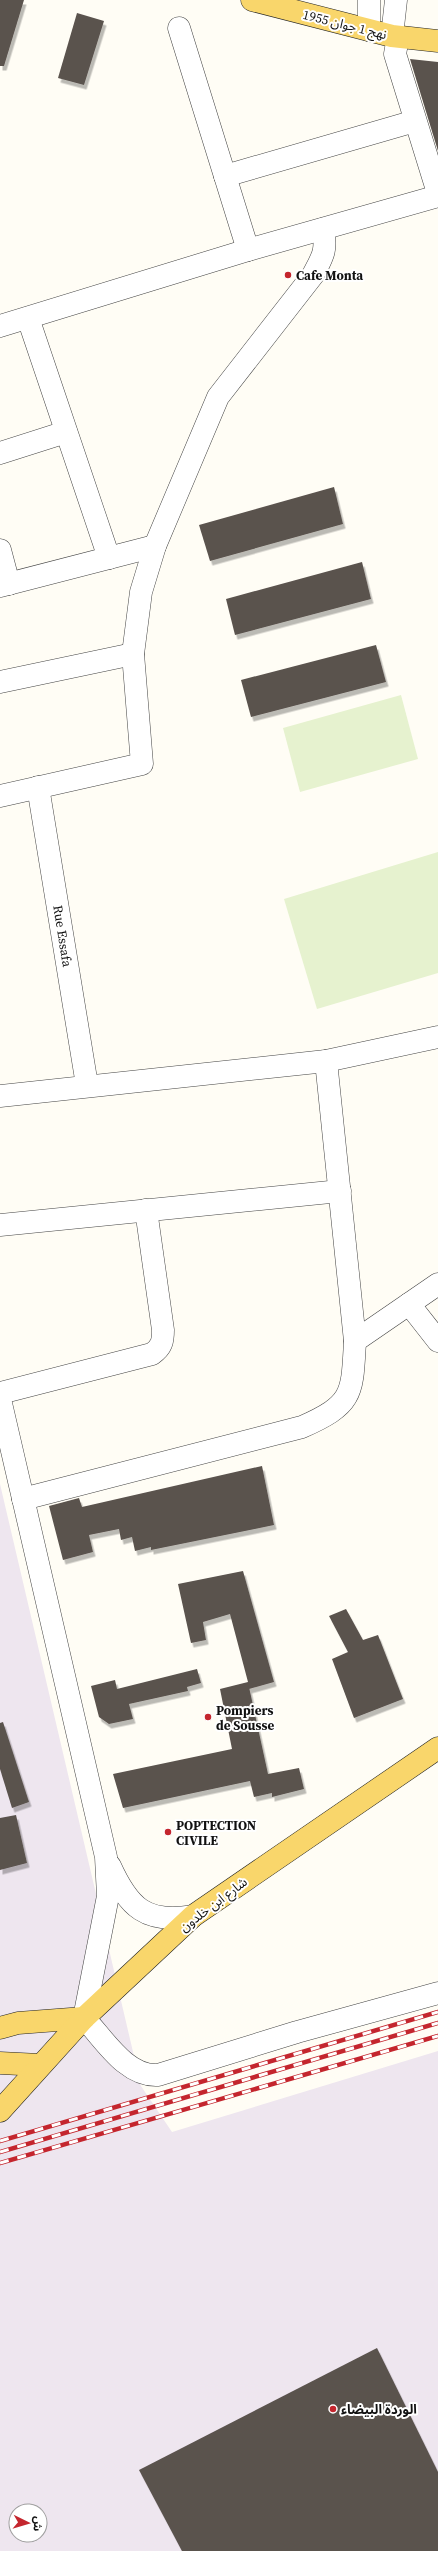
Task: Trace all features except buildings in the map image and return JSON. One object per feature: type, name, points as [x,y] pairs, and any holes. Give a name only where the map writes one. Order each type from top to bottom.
[{"type":"main road","name":"نهج 1 جوان 1955","points":[[252,0],[273,3],[395,36],[438,41]]},
{"type":"main road","name":"شارع ابن خلدون","points":[[0,2111],[84,2018],[193,1916],[438,1748]]},
{"type":"main road","points":[[0,2028],[18,2024],[84,2018]]},
{"type":"main road","points":[[0,2063],[40,2065]]},
{"type":"street","points":[[369,0],[369,30]]},
{"type":"street","points":[[0,326],[248,250],[438,195],[395,54],[396,0]]},
{"type":"street","points":[[179,28],[248,250]]},
{"type":"street","points":[[225,176],[415,121]]},
{"type":"street","points":[[0,796],[142,764],[133,654],[141,592],[155,546],[218,397],[313,275],[324,255],[326,246],[323,229]]},
{"type":"street","points":[[28,318],[109,558]]},
{"type":"street","points":[[0,453],[66,432]]},
{"type":"street","points":[[0,550],[5,585],[155,546]]},
{"type":"street","points":[[0,682],[133,654]]},
{"type":"street","name":"Rue Essafa","points":[[38,787],[87,1085]]},
{"type":"street","points":[[0,1096],[87,1085],[326,1061],[438,1037]]},
{"type":"street","points":[[23,1499],[302,1426],[330,1415],[338,1408],[350,1392],[353,1382],[355,1341],[326,1061]]},
{"type":"street","points":[[0,1225],[340,1191]]},
{"type":"street","points":[[0,1393],[152,1354],[162,1345],[163,1330],[146,1210]]},
{"type":"street","points":[[355,1341],[438,1284]]},
{"type":"street","points":[[409,1304],[438,1341]]},
{"type":"street","points":[[0,1399],[106,1857],[108,1896],[84,2018],[127,2065],[144,2074],[158,2075],[297,2032],[438,1993]]},
{"type":"street","points":[[106,1857],[120,1888],[144,1911],[161,1919],[193,1916]]},
{"type":"shaded area","points":[[0,1484],[141,2086],[172,2132],[438,2051],[438,2551],[0,2551]]},
{"type":"green space","points":[[401,695],[418,759],[300,792],[283,728]]},
{"type":"green space","points":[[438,852],[438,973],[317,1009],[284,899]]},
{"type":"railway","points":[[0,2141],[438,2012]]},
{"type":"railway","points":[[0,2152],[438,2023]]},
{"type":"railway","points":[[0,2163],[438,2036]]},
{"type":"place","name":"Cafe Monta","points":[[288,275]]},
{"type":"place","name":"Pompiers de Sousse","points":[[208,1717]]},
{"type":"place","name":"POPTECTION CIVILE","points":[[168,1832]]},
{"type":"place","name":"الوردة البيضاء","points":[[333,2409]]}]
